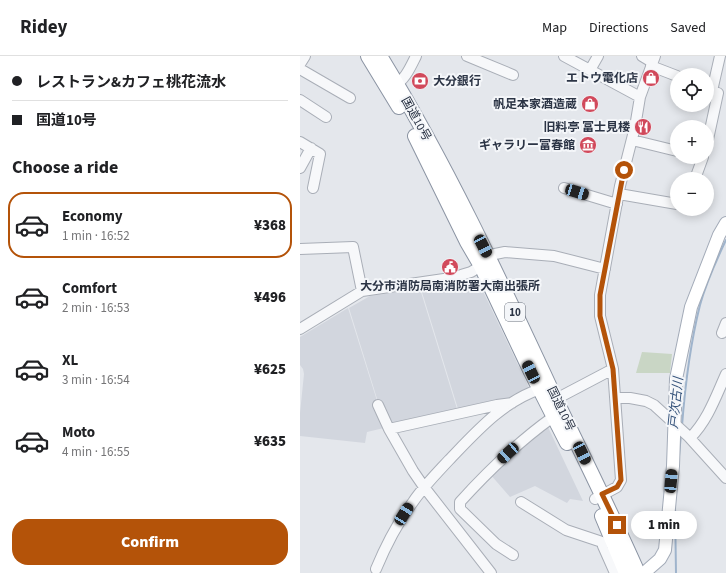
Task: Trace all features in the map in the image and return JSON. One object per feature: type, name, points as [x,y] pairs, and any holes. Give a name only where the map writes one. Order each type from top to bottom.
[{"type":"highway","name":"国道10号","points":[[368,56],[393,87]]},
{"type":"highway","name":"国道10号","points":[[380,56],[414,134],[467,242],[485,263],[556,399],[599,496],[638,573]]},
{"type":"highway","name":"国道10号","points":[[485,263],[553,417],[599,496],[609,542],[626,573]]},
{"type":"main road","points":[[644,573],[660,559],[665,550],[677,425],[676,379],[691,307],[719,235],[726,223]]},
{"type":"street","points":[[300,64],[305,56]]},
{"type":"street","points":[[393,87],[405,77],[416,56]]},
{"type":"street","points":[[467,56],[513,75]]},
{"type":"street","points":[[564,56],[640,97]]},
{"type":"street","points":[[590,70],[598,56]]},
{"type":"street","points":[[642,56],[670,72]]},
{"type":"street","points":[[711,120],[721,73],[720,56]]},
{"type":"street","points":[[599,496],[617,487],[621,480],[613,369],[600,316],[600,295],[618,199],[636,127],[640,97],[652,61]]},
{"type":"street","points":[[300,69],[350,98]]},
{"type":"street","points":[[300,100],[326,117]]},
{"type":"street","points":[[632,140],[670,149]]},
{"type":"street","points":[[300,142],[320,154],[313,188]]},
{"type":"street","points":[[300,168],[311,148]]},
{"type":"street","points":[[564,188],[618,199],[670,203]]},
{"type":"street","points":[[300,249],[353,247],[362,291]]},
{"type":"street","points":[[300,329],[362,291],[444,279],[471,272],[496,254],[505,252],[554,256],[605,269]]},
{"type":"street","points":[[556,399],[613,369]]},
{"type":"street","points":[[689,437],[703,423],[713,405],[726,374]]},
{"type":"street","points":[[376,569],[390,538],[424,487],[484,424],[512,403],[540,389]]},
{"type":"street","points":[[615,398],[630,398],[654,405],[689,437],[726,478]]},
{"type":"street","points":[[389,429],[497,404],[512,403]]},
{"type":"street","points":[[378,405],[389,429],[413,471],[491,573]]},
{"type":"street","points":[[513,555],[496,544],[460,509],[460,502],[493,466],[528,434],[553,417]]},
{"type":"street","points":[[521,502],[566,530],[609,542]]},
{"type":"street","points":[[609,542],[602,546],[615,573]]},
{"type":"street","points":[[606,573],[610,560]]},
{"type":"shaded area","points":[[475,281],[480,285],[530,390],[511,402],[459,412],[421,289]]},
{"type":"shaded area","points":[[420,289],[458,412],[389,427],[379,405],[349,308],[370,296]]},
{"type":"shaded area","points":[[348,308],[378,404],[388,427],[367,432],[365,443],[300,436],[300,413],[304,374],[300,365],[300,337]]},
{"type":"shaded area","points":[[547,425],[583,501],[570,499],[567,503],[535,486],[510,497],[490,474]]},
{"type":"green space","points":[[642,352],[672,354],[670,373],[636,373]]},
{"type":"waterway","name":"戸次古川","points":[[682,426],[688,366],[700,305],[708,280],[726,240]]},
{"type":"waterway","name":"戸次古川","points":[[679,456],[681,434]]},
{"type":"waterway","name":"戸次古川","points":[[675,506],[676,573]]},
{"type":"place","name":"エトウ電化店","points":[[651,78]]},
{"type":"place","name":"大分銀行","points":[[420,81]]},
{"type":"place","name":"帆足本家酒造蔵","points":[[590,104]]},
{"type":"place","name":"旧料亭 冨士見楼","points":[[643,127]]},
{"type":"place","name":"ギャラリー富春館","points":[[588,145]]},
{"type":"place","name":"大分市消防局南消防署大南出張所","points":[[450,267]]},
{"type":"route","points":[[617,525],[602,494],[617,487],[621,480],[613,369],[600,316],[600,295],[624,170]]}]
